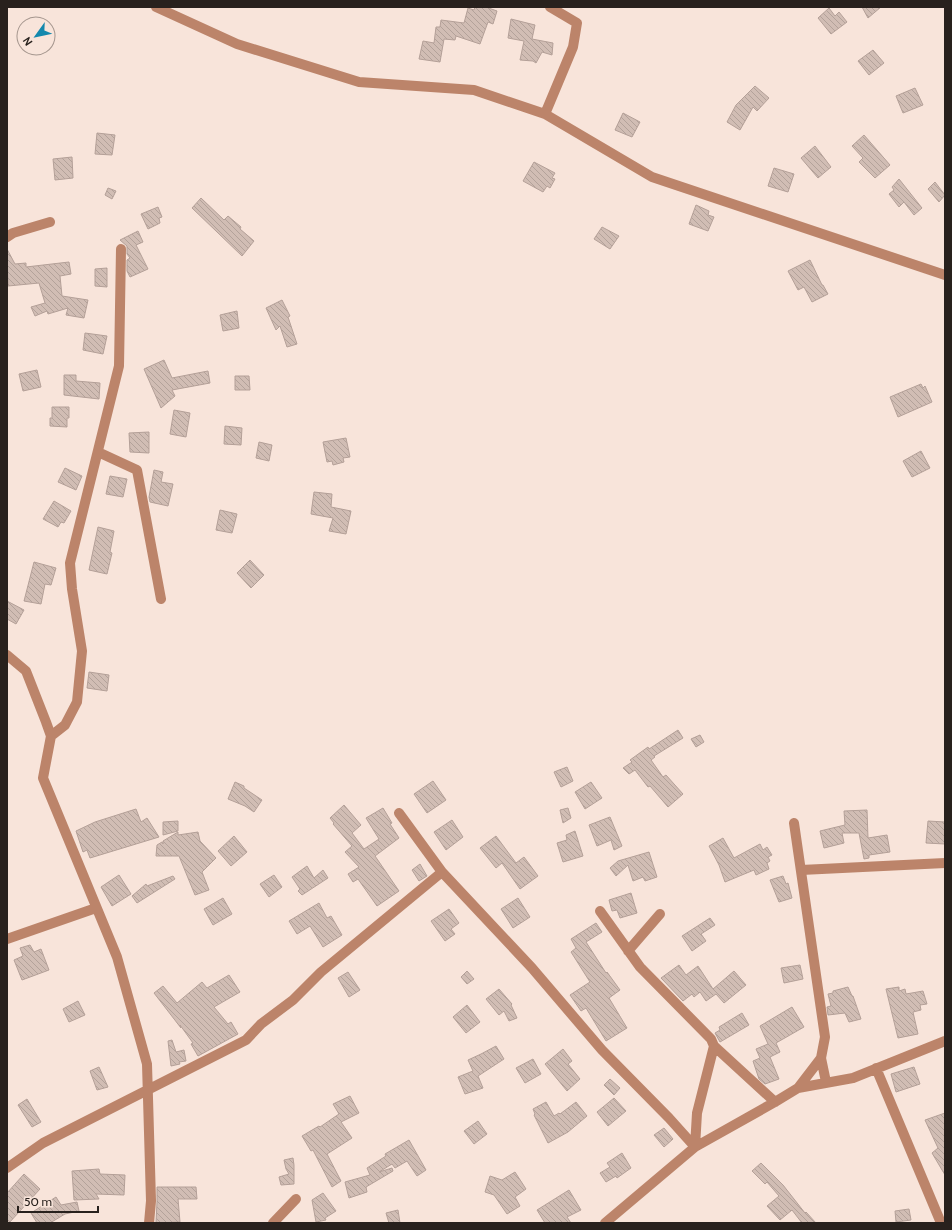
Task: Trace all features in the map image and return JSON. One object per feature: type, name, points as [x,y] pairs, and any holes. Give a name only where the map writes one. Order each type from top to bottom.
[{"type":"street","points":[[156,7],[237,44],[359,82],[474,90],[545,114],[652,177],[945,276]]},
{"type":"street","points":[[545,114],[573,47],[578,23],[550,7]]},
{"type":"street","points":[[7,237],[13,233],[50,222]]},
{"type":"street","points":[[50,736],[65,726],[77,702],[82,651],[72,589],[70,563],[119,366],[121,249]]},
{"type":"street","points":[[98,452],[137,470],[161,599]]},
{"type":"street","points":[[7,655],[26,671],[50,736],[43,778],[117,958],[147,1064],[151,1201],[149,1223]]},
{"type":"street","points":[[399,813],[442,872],[532,968],[602,1050],[669,1118],[694,1147]]},
{"type":"street","points":[[794,823],[825,1037],[821,1058],[826,1082]]},
{"type":"street","points":[[801,870],[945,863]]},
{"type":"street","points":[[7,1168],[43,1143],[246,1040],[261,1024],[293,1000],[321,972],[442,872]]},
{"type":"street","points":[[7,939],[96,908]]},
{"type":"street","points":[[600,911],[640,967],[711,1039],[714,1046],[776,1102]]},
{"type":"street","points":[[628,951],[660,914]]},
{"type":"street","points":[[798,1088],[853,1078],[945,1041]]},
{"type":"street","points":[[694,1147],[697,1113],[714,1046]]},
{"type":"street","points":[[606,1223],[694,1147],[776,1102],[798,1088],[821,1058]]},
{"type":"street","points":[[876,1068],[941,1223]]},
{"type":"street","points":[[273,1223],[296,1199]]},
{"type":"building","points":[[475,7],[486,7],[497,11],[493,24],[488,22],[480,44],[456,36],[455,40],[444,39],[440,62],[419,59],[423,41],[434,43],[436,27],[440,27],[441,20],[464,23],[468,8],[474,10]]},
{"type":"building","points":[[862,7],[881,7],[868,18]]},
{"type":"building","points":[[829,8],[835,16],[839,12],[847,22],[831,34],[818,18]]},
{"type":"building","points":[[511,19],[535,25],[532,39],[553,43],[552,55],[542,52],[536,63],[533,61],[520,60],[524,41],[508,38]]},
{"type":"building","points":[[873,50],[884,63],[869,75],[858,61]]},
{"type":"building","points":[[755,86],[769,98],[757,111],[753,107],[740,130],[727,122],[736,105]]},
{"type":"building","points":[[915,88],[923,105],[903,113],[896,96]]},
{"type":"building","points":[[623,113],[640,122],[632,137],[615,130]]},
{"type":"building","points":[[97,133],[115,135],[112,155],[95,154]]},
{"type":"building","points":[[864,135],[890,165],[875,178],[859,162],[863,158],[852,146]]},
{"type":"building","points":[[815,146],[831,167],[818,178],[801,158]]},
{"type":"building","points":[[72,157],[73,178],[55,180],[53,159]]},
{"type":"building","points":[[534,162],[555,173],[552,178],[555,179],[550,188],[547,186],[543,192],[523,181]]},
{"type":"building","points":[[774,168],[794,174],[788,192],[768,186]]},
{"type":"building","points":[[899,179],[922,208],[914,215],[904,202],[899,207],[889,194],[894,190],[892,187]]},
{"type":"building","points":[[935,182],[945,195],[939,202],[928,189]]},
{"type":"building","points":[[108,188],[116,191],[112,199],[105,195]]},
{"type":"building","points":[[201,198],[224,220],[228,216],[254,241],[242,256],[192,208]]},
{"type":"building","points":[[696,205],[709,211],[708,215],[714,217],[708,231],[689,224]]},
{"type":"building","points":[[158,207],[162,217],[159,218],[160,223],[148,229],[141,214]]},
{"type":"building","points":[[602,227],[619,236],[610,249],[594,239]]},
{"type":"building","points":[[138,231],[143,242],[136,245],[148,269],[130,277],[127,271],[127,260],[130,258],[127,254],[127,246],[120,240]]},
{"type":"building","points":[[7,249],[15,264],[26,263],[26,267],[69,262],[71,274],[60,276],[62,296],[88,300],[84,318],[66,315],[68,308],[48,314],[47,311],[35,316],[31,307],[45,303],[39,283],[8,286]]},
{"type":"building","points":[[810,260],[828,294],[812,302],[804,287],[798,290],[788,271]]},
{"type":"building","points":[[107,268],[107,287],[95,286],[95,269]]},
{"type":"building","points":[[282,300],[290,316],[288,317],[297,344],[287,347],[280,326],[276,330],[266,308]]},
{"type":"building","points":[[237,311],[239,328],[223,331],[220,315]]},
{"type":"building","points":[[85,333],[107,336],[103,354],[83,350]]},
{"type":"building","points":[[164,360],[172,378],[208,371],[210,383],[172,390],[175,396],[161,408],[144,369]]},
{"type":"building","points":[[37,370],[41,387],[23,391],[19,374]]},
{"type":"building","points":[[64,375],[76,375],[76,381],[100,383],[99,399],[64,395]]},
{"type":"building","points":[[235,376],[249,376],[250,390],[235,390]]},
{"type":"building","points":[[921,384],[923,388],[925,386],[932,402],[898,417],[890,397]]},
{"type":"building","points":[[52,407],[69,407],[67,427],[50,426]]},
{"type":"building","points":[[174,410],[190,413],[186,437],[170,434]]},
{"type":"building","points":[[225,426],[242,428],[241,445],[224,444]]},
{"type":"building","points":[[149,432],[149,453],[130,452],[129,433]]},
{"type":"building","points":[[346,438],[350,457],[343,458],[344,462],[333,465],[332,461],[327,462],[323,442]]},
{"type":"building","points":[[259,442],[272,445],[269,461],[256,458]]},
{"type":"building","points":[[921,451],[930,468],[912,477],[903,461]]},
{"type":"building","points":[[65,468],[82,476],[76,490],[58,482]]},
{"type":"building","points":[[154,470],[163,472],[161,482],[173,484],[168,506],[150,502],[149,497]]},
{"type":"building","points":[[110,476],[127,479],[123,497],[106,494]]},
{"type":"building","points":[[314,492],[332,494],[331,507],[351,511],[346,534],[329,531],[333,518],[311,514]]},
{"type":"building","points":[[54,501],[71,511],[64,523],[61,522],[58,527],[43,519]]},
{"type":"building","points":[[220,510],[237,514],[232,533],[216,530]]},
{"type":"building","points":[[98,527],[114,531],[110,552],[112,553],[107,574],[89,570]]},
{"type":"building","points":[[250,560],[264,575],[251,588],[237,573]]},
{"type":"building","points":[[34,562],[56,568],[51,585],[45,584],[41,604],[24,601]]},
{"type":"building","points":[[7,601],[24,610],[16,624],[7,619]]},
{"type":"building","points":[[89,672],[109,675],[107,691],[87,688]]},
{"type":"building","points":[[678,730],[683,738],[654,756],[655,757],[651,760],[663,777],[666,775],[683,794],[668,807],[650,786],[648,787],[635,770],[629,774],[623,768],[632,762],[630,760],[648,747],[649,749]]},
{"type":"building","points":[[700,735],[704,742],[696,747],[691,739]]},
{"type":"building","points":[[567,767],[573,781],[561,787],[554,772]]},
{"type":"building","points":[[433,781],[446,800],[427,813],[414,794]]},
{"type":"building","points":[[235,782],[244,786],[244,788],[262,800],[254,812],[245,806],[228,799]]},
{"type":"building","points":[[591,782],[602,798],[585,809],[575,792]]},
{"type":"building","points":[[344,805],[361,825],[352,833],[364,849],[379,839],[366,818],[383,808],[392,823],[390,824],[399,838],[375,856],[399,891],[377,906],[358,879],[353,882],[348,874],[359,867],[345,852],[352,846],[333,824],[334,823],[330,818]]},
{"type":"building","points":[[568,808],[571,818],[563,823],[560,810]]},
{"type":"building","points":[[136,809],[141,822],[147,818],[159,837],[90,858],[87,850],[83,852],[76,831],[95,822]]},
{"type":"building","points":[[867,810],[868,838],[887,835],[890,852],[869,855],[869,858],[864,859],[859,833],[842,833],[844,843],[824,848],[820,831],[845,825],[844,811]]},
{"type":"building","points":[[610,817],[622,846],[614,850],[611,840],[597,846],[589,825]]},
{"type":"building","points":[[452,820],[463,837],[446,850],[434,832]]},
{"type":"building","points":[[178,821],[178,831],[163,835],[163,822]]},
{"type":"building","points":[[928,821],[945,822],[945,844],[926,843]]},
{"type":"building","points":[[575,831],[583,856],[563,862],[557,843],[567,840],[566,835]]},
{"type":"building","points":[[178,832],[178,835],[198,832],[200,841],[216,858],[202,872],[209,890],[195,895],[179,856],[156,856],[157,845],[162,842],[163,844],[163,841]]},
{"type":"building","points":[[234,836],[247,852],[231,866],[218,851]]},
{"type":"building","points":[[496,836],[516,863],[524,857],[538,876],[520,889],[502,863],[496,868],[480,848]]},
{"type":"building","points":[[723,838],[734,858],[760,844],[763,850],[767,847],[772,855],[768,857],[770,861],[767,863],[769,869],[756,875],[754,870],[725,882],[719,865],[709,846]]},
{"type":"building","points":[[649,852],[657,877],[645,881],[643,877],[633,881],[628,865],[616,876],[610,868],[618,861]]},
{"type":"building","points":[[420,864],[427,876],[419,881],[412,870]]},
{"type":"building","points":[[307,866],[314,878],[323,870],[328,878],[302,895],[298,891],[300,889],[292,877]]},
{"type":"building","points":[[119,875],[131,894],[112,906],[101,887]]},
{"type":"building","points":[[274,875],[282,887],[269,897],[260,884]]},
{"type":"building","points":[[173,876],[175,879],[137,903],[132,896],[146,884],[147,886]]},
{"type":"building","points":[[783,876],[786,884],[788,883],[792,898],[779,902],[770,880]]},
{"type":"building","points":[[631,893],[637,913],[620,918],[617,910],[612,911],[609,900]]},
{"type":"building","points":[[223,898],[232,914],[213,925],[204,909]]},
{"type":"building","points":[[518,898],[530,917],[513,928],[501,909]]},
{"type":"building","points":[[319,903],[327,918],[331,916],[342,935],[323,947],[310,926],[297,934],[289,921]]},
{"type":"building","points":[[449,909],[459,923],[451,929],[455,934],[445,941],[431,921]]},
{"type":"building","points":[[710,918],[715,925],[701,934],[706,941],[692,951],[682,936]]},
{"type":"building","points":[[596,923],[602,932],[586,942],[606,973],[607,972],[620,990],[609,998],[627,1028],[606,1041],[586,1008],[581,1011],[570,995],[590,982],[571,952],[576,948],[571,939]]},
{"type":"building","points":[[30,945],[34,952],[41,949],[49,970],[22,980],[14,960],[23,956],[20,948]]},
{"type":"building","points":[[679,965],[686,975],[698,966],[713,989],[734,971],[746,985],[724,1003],[716,994],[706,1001],[700,992],[694,997],[692,994],[683,1001],[661,978]]},
{"type":"building","points":[[800,965],[803,979],[784,983],[781,968]]},
{"type":"building","points":[[467,971],[474,979],[467,984],[461,977]]},
{"type":"building","points":[[348,972],[360,990],[349,997],[338,978]]},
{"type":"building","points":[[229,975],[240,992],[214,1007],[228,1024],[231,1022],[238,1034],[198,1056],[191,1044],[193,1043],[154,993],[163,986],[177,1003],[202,982],[207,988]]},
{"type":"building","points":[[848,987],[853,996],[861,1019],[849,1022],[845,1013],[828,1015],[827,1007],[831,1006],[828,994]]},
{"type":"building","points":[[899,987],[899,991],[905,989],[906,994],[923,991],[927,1004],[920,1005],[921,1010],[913,1012],[918,1034],[898,1038],[886,989]]},
{"type":"building","points":[[499,989],[512,1004],[511,1005],[517,1018],[509,1021],[504,1011],[499,1015],[486,999]]},
{"type":"building","points":[[78,1001],[85,1015],[69,1022],[63,1009]]},
{"type":"building","points":[[467,1005],[480,1022],[466,1033],[453,1017]]},
{"type":"building","points":[[792,1007],[804,1027],[776,1043],[780,1052],[770,1057],[779,1079],[765,1084],[759,1079],[753,1061],[760,1058],[756,1049],[768,1044],[760,1026]]},
{"type":"building","points":[[742,1013],[749,1025],[720,1042],[715,1033],[720,1030],[719,1027]]},
{"type":"building","points":[[172,1040],[176,1052],[184,1050],[186,1061],[179,1062],[180,1064],[171,1066],[168,1041]]},
{"type":"building","points":[[496,1046],[504,1059],[478,1076],[483,1088],[465,1094],[458,1077],[473,1071],[468,1060]]},
{"type":"building","points":[[563,1049],[572,1061],[568,1064],[580,1079],[567,1091],[545,1064]]},
{"type":"building","points":[[533,1059],[541,1074],[525,1083],[516,1068]]},
{"type":"building","points":[[99,1067],[108,1087],[97,1090],[90,1071]]},
{"type":"building","points":[[914,1067],[920,1084],[896,1092],[891,1074]]},
{"type":"building","points":[[610,1079],[620,1088],[614,1095],[604,1085]]},
{"type":"building","points":[[350,1096],[359,1113],[341,1122],[352,1138],[327,1154],[341,1181],[332,1187],[313,1150],[311,1151],[302,1136],[319,1126],[320,1127],[339,1114],[333,1104]]},
{"type":"building","points":[[614,1098],[626,1111],[608,1126],[597,1112]]},
{"type":"building","points":[[27,1099],[41,1122],[32,1127],[18,1105]]},
{"type":"building","points":[[546,1102],[554,1116],[559,1113],[560,1114],[576,1102],[587,1116],[568,1132],[548,1143],[534,1115],[533,1109]]},
{"type":"building","points":[[945,1113],[945,1175],[932,1153],[938,1148],[925,1120]]},
{"type":"building","points":[[478,1121],[487,1134],[474,1144],[464,1131]]},
{"type":"building","points":[[664,1128],[673,1139],[664,1147],[654,1135]]},
{"type":"building","points":[[409,1140],[426,1170],[417,1176],[407,1161],[395,1168],[392,1164],[379,1172],[392,1168],[393,1171],[366,1187],[367,1192],[349,1198],[345,1182],[370,1175],[367,1168],[386,1156],[385,1154]]},
{"type":"building","points":[[622,1153],[631,1168],[617,1178],[616,1176],[606,1182],[600,1173],[610,1167],[607,1163]]},
{"type":"building","points":[[293,1158],[294,1184],[281,1185],[279,1177],[289,1174],[284,1160]]},
{"type":"building","points":[[761,1163],[783,1185],[805,1213],[806,1212],[816,1223],[802,1223],[792,1210],[780,1220],[767,1206],[779,1196],[767,1182],[765,1184],[752,1171]]},
{"type":"building","points":[[99,1169],[100,1174],[125,1175],[124,1195],[96,1194],[99,1199],[74,1200],[72,1171]]},
{"type":"building","points":[[515,1172],[526,1189],[515,1197],[520,1206],[507,1214],[494,1195],[485,1192],[490,1176],[502,1180]]},
{"type":"building","points":[[24,1174],[40,1189],[9,1223],[7,1223],[7,1193]]},
{"type":"building","points":[[157,1187],[196,1187],[197,1199],[178,1199],[180,1222],[156,1223]]},
{"type":"building","points":[[569,1190],[581,1210],[567,1217],[571,1223],[545,1223],[537,1210]]},
{"type":"building","points":[[323,1193],[336,1211],[325,1218],[326,1220],[316,1222],[312,1200]]},
{"type":"building","points":[[56,1197],[61,1205],[77,1202],[79,1211],[65,1214],[50,1223],[37,1223],[31,1213]]},
{"type":"building","points":[[909,1209],[911,1220],[896,1222],[895,1211]]},
{"type":"building","points":[[398,1210],[400,1223],[389,1223],[386,1213]]}]
